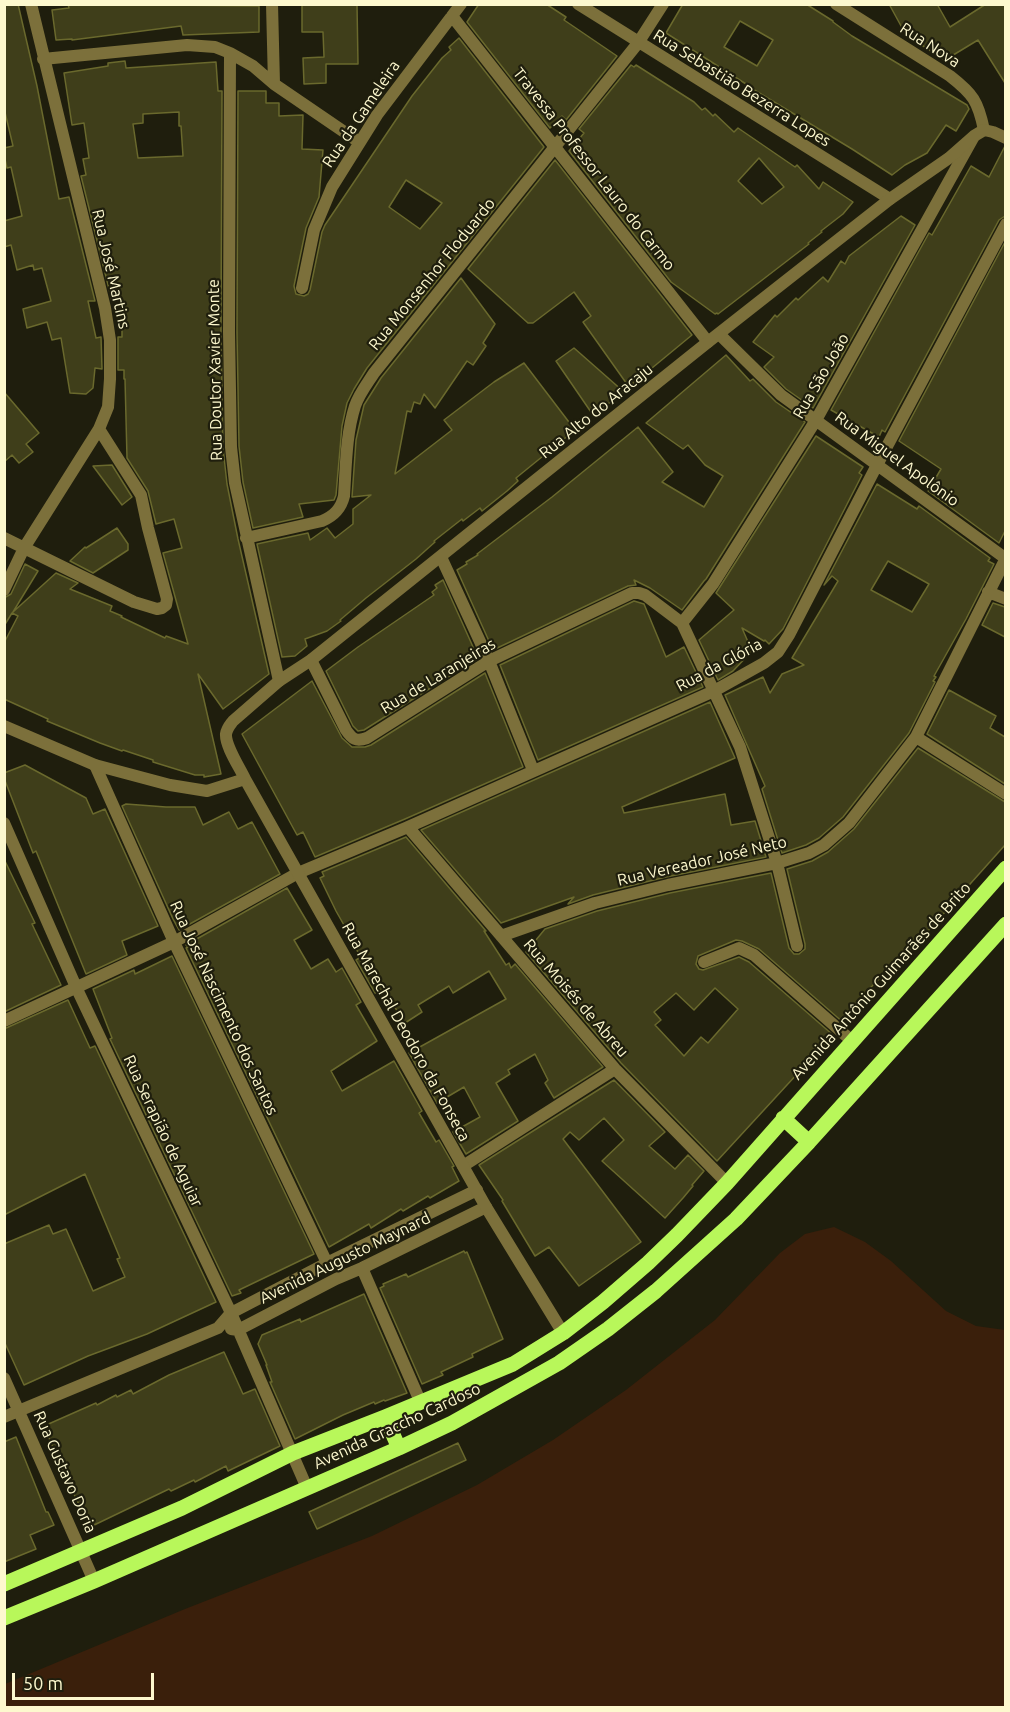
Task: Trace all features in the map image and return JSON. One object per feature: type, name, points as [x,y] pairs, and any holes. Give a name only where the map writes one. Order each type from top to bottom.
[{"type":"main road","name":"Avenida Antônio Guimarães de Brito","points":[[783,1118],[1005,868]]},
{"type":"main road","points":[[783,1118],[809,1142],[1005,924]]},
{"type":"main road","name":"Avenida Graccho Cardoso","points":[[4,1584],[182,1508],[293,1454],[513,1364],[563,1334],[648,1263],[727,1183],[783,1118]]},
{"type":"main road","name":"Avenida Graccho Cardoso","points":[[4,1618],[94,1581],[452,1424],[559,1363],[657,1291],[736,1219],[809,1142]]},
{"type":"main road","points":[[385,1417],[399,1448]]},
{"type":"street","name":"Rua José Martins","points":[[4,590],[24,548],[99,429],[108,408],[110,340],[105,308],[31,4]]},
{"type":"street","points":[[272,4],[274,84]]},
{"type":"street","name":"Rua da Gameleira","points":[[302,288],[314,230],[332,187],[377,115],[461,4]]},
{"type":"street","name":"Rua Sebastião Bezerra Lopes","points":[[578,4],[890,199]]},
{"type":"street","name":"Rua Monsenhor Floduardo","points":[[246,538],[322,521],[336,513],[342,505],[344,496],[349,431],[360,394],[381,364],[638,43],[663,4]]},
{"type":"street","name":"Rua Nova","points":[[836,4],[950,76],[965,88],[980,108],[979,133]]},
{"type":"street","name":"Travessa Professor Lauro do Carmo","points":[[452,16],[713,338]]},
{"type":"street","points":[[43,59],[187,45],[215,47],[253,66],[274,84],[359,142]]},
{"type":"street","name":"Rua Doutor Xavier Monte","points":[[230,53],[231,447],[234,483],[279,681]]},
{"type":"street","points":[[979,133],[993,132],[1005,138]]},
{"type":"street","name":"Rua Alto do Aracaju","points":[[228,744],[227,728],[279,681],[311,660],[713,338],[890,199],[949,158],[979,133]]},
{"type":"street","name":"Rua São João","points":[[682,623],[713,584],[816,420],[979,133]]},
{"type":"street","name":"Rua da Glória","points":[[4,1021],[174,942],[298,873],[408,827],[714,691],[764,663],[778,652],[1005,224]]},
{"type":"street","name":"Rua Miguel Apolônio","points":[[713,338],[781,395],[1005,558]]},
{"type":"street","points":[[4,538],[134,602],[157,609],[165,605],[167,599],[141,495],[99,429]]},
{"type":"street","points":[[441,557],[489,662],[533,770]]},
{"type":"street","name":"Rua Vereador José Neto","points":[[501,936],[595,903],[668,885],[777,863],[809,854],[824,845],[849,823],[916,737],[1005,558]]},
{"type":"street","points":[[988,592],[1005,599]]},
{"type":"street","name":"Rua de Laranjeiras","points":[[311,660],[346,730],[352,739],[360,741],[489,662],[632,593],[645,595],[682,623]]},
{"type":"street","points":[[682,623],[740,747],[777,863],[797,946]]},
{"type":"street","points":[[4,726],[95,765],[170,785],[207,790],[245,779]]},
{"type":"street","points":[[916,737],[1005,794]]},
{"type":"street","name":"Rua Marechal Deodoro da Fonseca","points":[[228,744],[245,779],[486,1207],[563,1334]]},
{"type":"street","name":"Rua José Nascimento dos Santos","points":[[95,765],[174,942],[327,1263]]},
{"type":"street","name":"Rua Serapião de Aguiar","points":[[4,823],[76,987],[231,1313],[307,1488]]},
{"type":"street","name":"Rua Moisés de Abreu","points":[[408,827],[615,1069],[727,1183]]},
{"type":"street","points":[[704,962],[739,948],[754,955],[852,1041]]},
{"type":"street","points":[[463,1166],[615,1069]]},
{"type":"street","name":"Avenida Augusto Maynard","points":[[4,1417],[218,1328],[231,1313],[477,1190]]},
{"type":"street","name":"Avenida Augusto Maynard","points":[[218,1328],[238,1330],[336,1279],[486,1207]]},
{"type":"street","points":[[362,1268],[420,1401]]},
{"type":"street","name":"Rua Gustavo Doria","points":[[4,1378],[94,1581]]},
{"type":"shaded area","points":[[834,1227],[865,1242],[891,1261],[946,1311],[976,1326],[1005,1330],[1005,1707],[5,1707],[5,1684],[185,1609],[372,1536],[477,1485],[553,1440],[626,1390],[715,1320],[780,1253],[805,1234]]},
{"type":"building","points":[[4,4],[18,4],[59,199],[69,197],[95,301],[88,301],[96,338],[101,337],[102,369],[95,368],[93,388],[86,394],[70,393],[61,338],[52,340],[47,322],[27,328],[23,309],[51,301],[42,268],[34,270],[33,265],[17,270],[11,245],[4,247],[4,221],[22,216],[11,167],[7,168],[4,155],[4,148],[13,146],[4,108]]},
{"type":"building","points":[[68,4],[259,6],[259,32],[183,35],[181,26],[56,40],[52,10],[69,8]]},
{"type":"building","points":[[302,4],[357,4],[358,64],[326,64],[326,83],[304,84],[303,58],[324,57],[323,32],[302,32]]},
{"type":"building","points":[[479,4],[546,4],[566,17],[564,20],[617,56],[566,120],[562,116],[550,128],[467,22]]},
{"type":"building","points":[[683,4],[806,4],[852,36],[967,105],[969,109],[956,131],[946,125],[927,153],[892,175],[666,33]],"holes":[[[740,21],[773,40],[757,66],[724,47]]]},
{"type":"building","points":[[889,4],[937,4],[950,27],[986,4],[1005,4],[1005,83],[978,40],[945,60],[906,35]]},
{"type":"building","points":[[459,38],[544,147],[367,368],[354,389],[347,403],[342,426],[334,500],[299,504],[303,517],[253,528],[243,482],[239,446],[238,91],[266,91],[266,103],[279,103],[279,116],[303,115],[302,149],[323,150],[319,197],[306,228],[294,286],[296,294],[304,296],[310,290],[325,225],[412,96],[451,50],[449,47]],"holes":[[[406,180],[442,203],[420,229],[389,207]]]},
{"type":"building","points":[[125,61],[126,68],[216,62],[218,91],[222,91],[223,448],[227,484],[238,539],[269,674],[223,709],[198,674],[221,774],[204,777],[204,775],[195,775],[100,743],[47,721],[48,719],[4,699],[4,643],[18,616],[12,613],[4,626],[4,598],[11,594],[25,564],[38,571],[13,612],[56,573],[78,583],[70,589],[112,606],[110,611],[121,617],[165,638],[166,636],[188,644],[163,553],[182,548],[174,519],[156,524],[148,491],[127,458],[125,379],[124,370],[118,370],[118,337],[122,337],[122,301],[112,301],[81,176],[86,175],[83,159],[89,158],[84,123],[72,125],[64,73],[108,66],[108,63]],"holes":[[[179,112],[179,126],[181,126],[183,156],[138,158],[133,124],[143,123],[143,114]]]},
{"type":"building","points":[[631,65],[634,67],[636,65],[694,102],[702,110],[705,108],[713,116],[715,114],[734,132],[738,128],[795,167],[797,165],[819,189],[823,182],[853,202],[809,244],[715,314],[671,282],[569,151],[584,133],[579,129]],"holes":[[[759,158],[784,187],[762,204],[738,181]]]},
{"type":"building","points":[[1005,146],[1005,216],[999,220],[885,432],[882,430],[879,437],[831,410],[929,233],[932,235],[971,166],[989,177]]},
{"type":"building","points":[[555,160],[692,335],[629,387],[583,322],[591,316],[574,292],[533,323],[528,323],[468,269]]},
{"type":"building","points":[[901,216],[915,225],[813,408],[786,389],[764,367],[774,357],[753,342],[775,315],[777,317],[796,298],[798,300],[823,277],[828,282],[841,261],[845,264],[849,256]]},
{"type":"building","points":[[1005,242],[1005,531],[999,543],[928,491],[941,469],[899,441]]},
{"type":"building","points":[[461,278],[495,324],[483,343],[486,346],[473,365],[467,361],[435,408],[424,394],[420,404],[414,402],[411,412],[407,411],[395,474],[452,430],[444,420],[494,382],[524,363],[575,430],[516,478],[518,481],[507,491],[482,511],[480,508],[463,521],[462,519],[341,621],[327,631],[305,639],[307,646],[295,656],[282,657],[257,544],[308,533],[310,540],[327,528],[335,538],[353,524],[353,509],[371,495],[352,497],[356,440],[364,405],[381,378]]},
{"type":"building","points":[[574,348],[624,392],[593,415],[556,361]]},
{"type":"building","points":[[726,355],[750,381],[753,379],[776,402],[805,422],[706,579],[682,610],[634,580],[636,585],[628,586],[493,650],[457,570],[638,427],[673,472],[662,482],[704,507],[723,476],[705,465],[688,445],[683,449],[646,423]]},
{"type":"building","points":[[4,392],[39,433],[26,444],[33,452],[19,463],[12,455],[4,462]]},
{"type":"building","points":[[816,436],[863,467],[859,473],[862,475],[783,629],[769,644],[742,628],[752,651],[733,671],[718,680],[699,640],[734,610],[716,593]]},
{"type":"building","points":[[112,465],[132,497],[122,505],[93,466]]},
{"type":"building","points":[[877,484],[917,509],[919,506],[990,558],[988,561],[994,564],[934,676],[936,677],[933,681],[935,682],[909,733],[843,817],[819,838],[782,853],[762,789],[765,786],[725,695],[763,677],[770,693],[782,674],[804,665],[792,658],[838,581],[832,576],[824,585]],"holes":[[[888,561],[929,584],[912,612],[871,590]]]},
{"type":"building","points":[[117,528],[128,544],[128,550],[93,573],[70,561],[85,547]]},
{"type":"building","points":[[443,580],[478,658],[364,730],[358,731],[353,726],[326,671],[434,595],[432,592],[437,588],[435,585]]},
{"type":"building","points":[[634,601],[644,604],[666,657],[684,647],[703,687],[538,760],[500,665]]},
{"type":"building","points":[[993,603],[1005,607],[1005,637],[982,625]]},
{"type":"building","points":[[485,673],[523,767],[315,857],[303,832],[297,835],[242,734],[312,681],[342,738],[352,747],[365,747]]},
{"type":"building","points":[[949,690],[996,716],[990,728],[1005,737],[1005,784],[927,734]]},
{"type":"building","points":[[710,702],[735,758],[622,807],[624,813],[725,794],[731,825],[755,821],[766,857],[666,877],[593,895],[568,904],[574,897],[501,923],[421,830]]},
{"type":"building","points":[[918,748],[1005,802],[1005,845],[911,950],[909,948],[846,1013],[851,1017],[845,1024],[759,949],[742,941],[736,940],[698,956],[696,964],[699,969],[703,970],[739,957],[749,962],[833,1035],[717,1161],[621,1063],[526,952],[545,929],[597,911],[670,893],[771,873],[789,948],[794,954],[799,954],[805,949],[805,944],[787,869],[812,861],[828,852],[854,829]],"holes":[[[715,988],[738,1009],[708,1043],[701,1037],[684,1056],[655,1025],[661,1020],[654,1012],[676,993],[694,1010]]]},
{"type":"building","points":[[25,765],[86,798],[93,814],[105,809],[158,926],[122,941],[127,955],[86,974],[36,851],[33,853],[4,778],[4,773]]},
{"type":"building","points":[[126,804],[195,807],[203,825],[229,812],[238,829],[252,822],[280,874],[179,930],[122,806]]},
{"type":"building","points":[[406,837],[486,931],[484,931],[506,965],[509,963],[511,968],[515,964],[603,1067],[554,1098],[545,1083],[548,1080],[535,1054],[508,1070],[510,1074],[496,1083],[518,1121],[466,1154],[453,1132],[480,1117],[464,1087],[437,1103],[409,1053],[506,999],[489,971],[453,993],[449,986],[418,1005],[422,1012],[405,1023],[383,989],[375,993],[356,960],[361,957],[320,878],[324,876],[322,872]]},
{"type":"building","points":[[4,859],[35,923],[32,924],[61,985],[4,1012]]},
{"type":"building","points":[[287,888],[312,930],[294,940],[311,969],[328,959],[336,972],[342,968],[361,1002],[356,1005],[377,1041],[331,1071],[342,1091],[394,1061],[422,1111],[419,1113],[436,1142],[439,1140],[454,1166],[452,1167],[459,1181],[430,1198],[428,1196],[403,1211],[401,1209],[371,1228],[369,1224],[329,1247],[186,948],[188,947],[186,945]]},
{"type":"building","points":[[172,956],[314,1254],[239,1290],[241,1293],[232,1296],[110,1039],[112,1038],[93,989],[134,970],[135,974]]},
{"type":"building","points":[[68,1000],[90,1048],[95,1046],[216,1302],[147,1334],[88,1356],[24,1385],[4,1341],[4,1244],[49,1225],[53,1234],[66,1229],[93,1291],[125,1277],[117,1259],[120,1258],[85,1174],[4,1215],[4,1029]]},
{"type":"building","points":[[614,1080],[665,1132],[649,1146],[675,1169],[688,1155],[704,1171],[665,1218],[602,1161],[624,1140],[604,1118],[579,1140],[570,1132],[563,1139],[641,1242],[579,1286],[549,1247],[535,1256],[503,1200],[479,1165]]},
{"type":"building","points":[[464,1251],[467,1252],[503,1339],[441,1372],[443,1375],[422,1384],[380,1288],[384,1286],[383,1284],[406,1274],[408,1277]]},
{"type":"building","points":[[364,1294],[407,1393],[375,1404],[374,1402],[295,1439],[270,1382],[272,1382],[267,1365],[258,1344],[262,1335],[300,1319],[301,1322]]},
{"type":"building","points":[[224,1352],[243,1394],[255,1389],[280,1446],[228,1471],[226,1466],[195,1482],[194,1480],[171,1491],[169,1489],[90,1527],[44,1426],[116,1395],[117,1397],[131,1390],[133,1394],[169,1375]]},
{"type":"building","points":[[16,1437],[46,1512],[54,1525],[30,1535],[36,1549],[4,1562],[4,1442]]},
{"type":"building","points":[[458,1443],[466,1460],[317,1529],[309,1512]]}]
